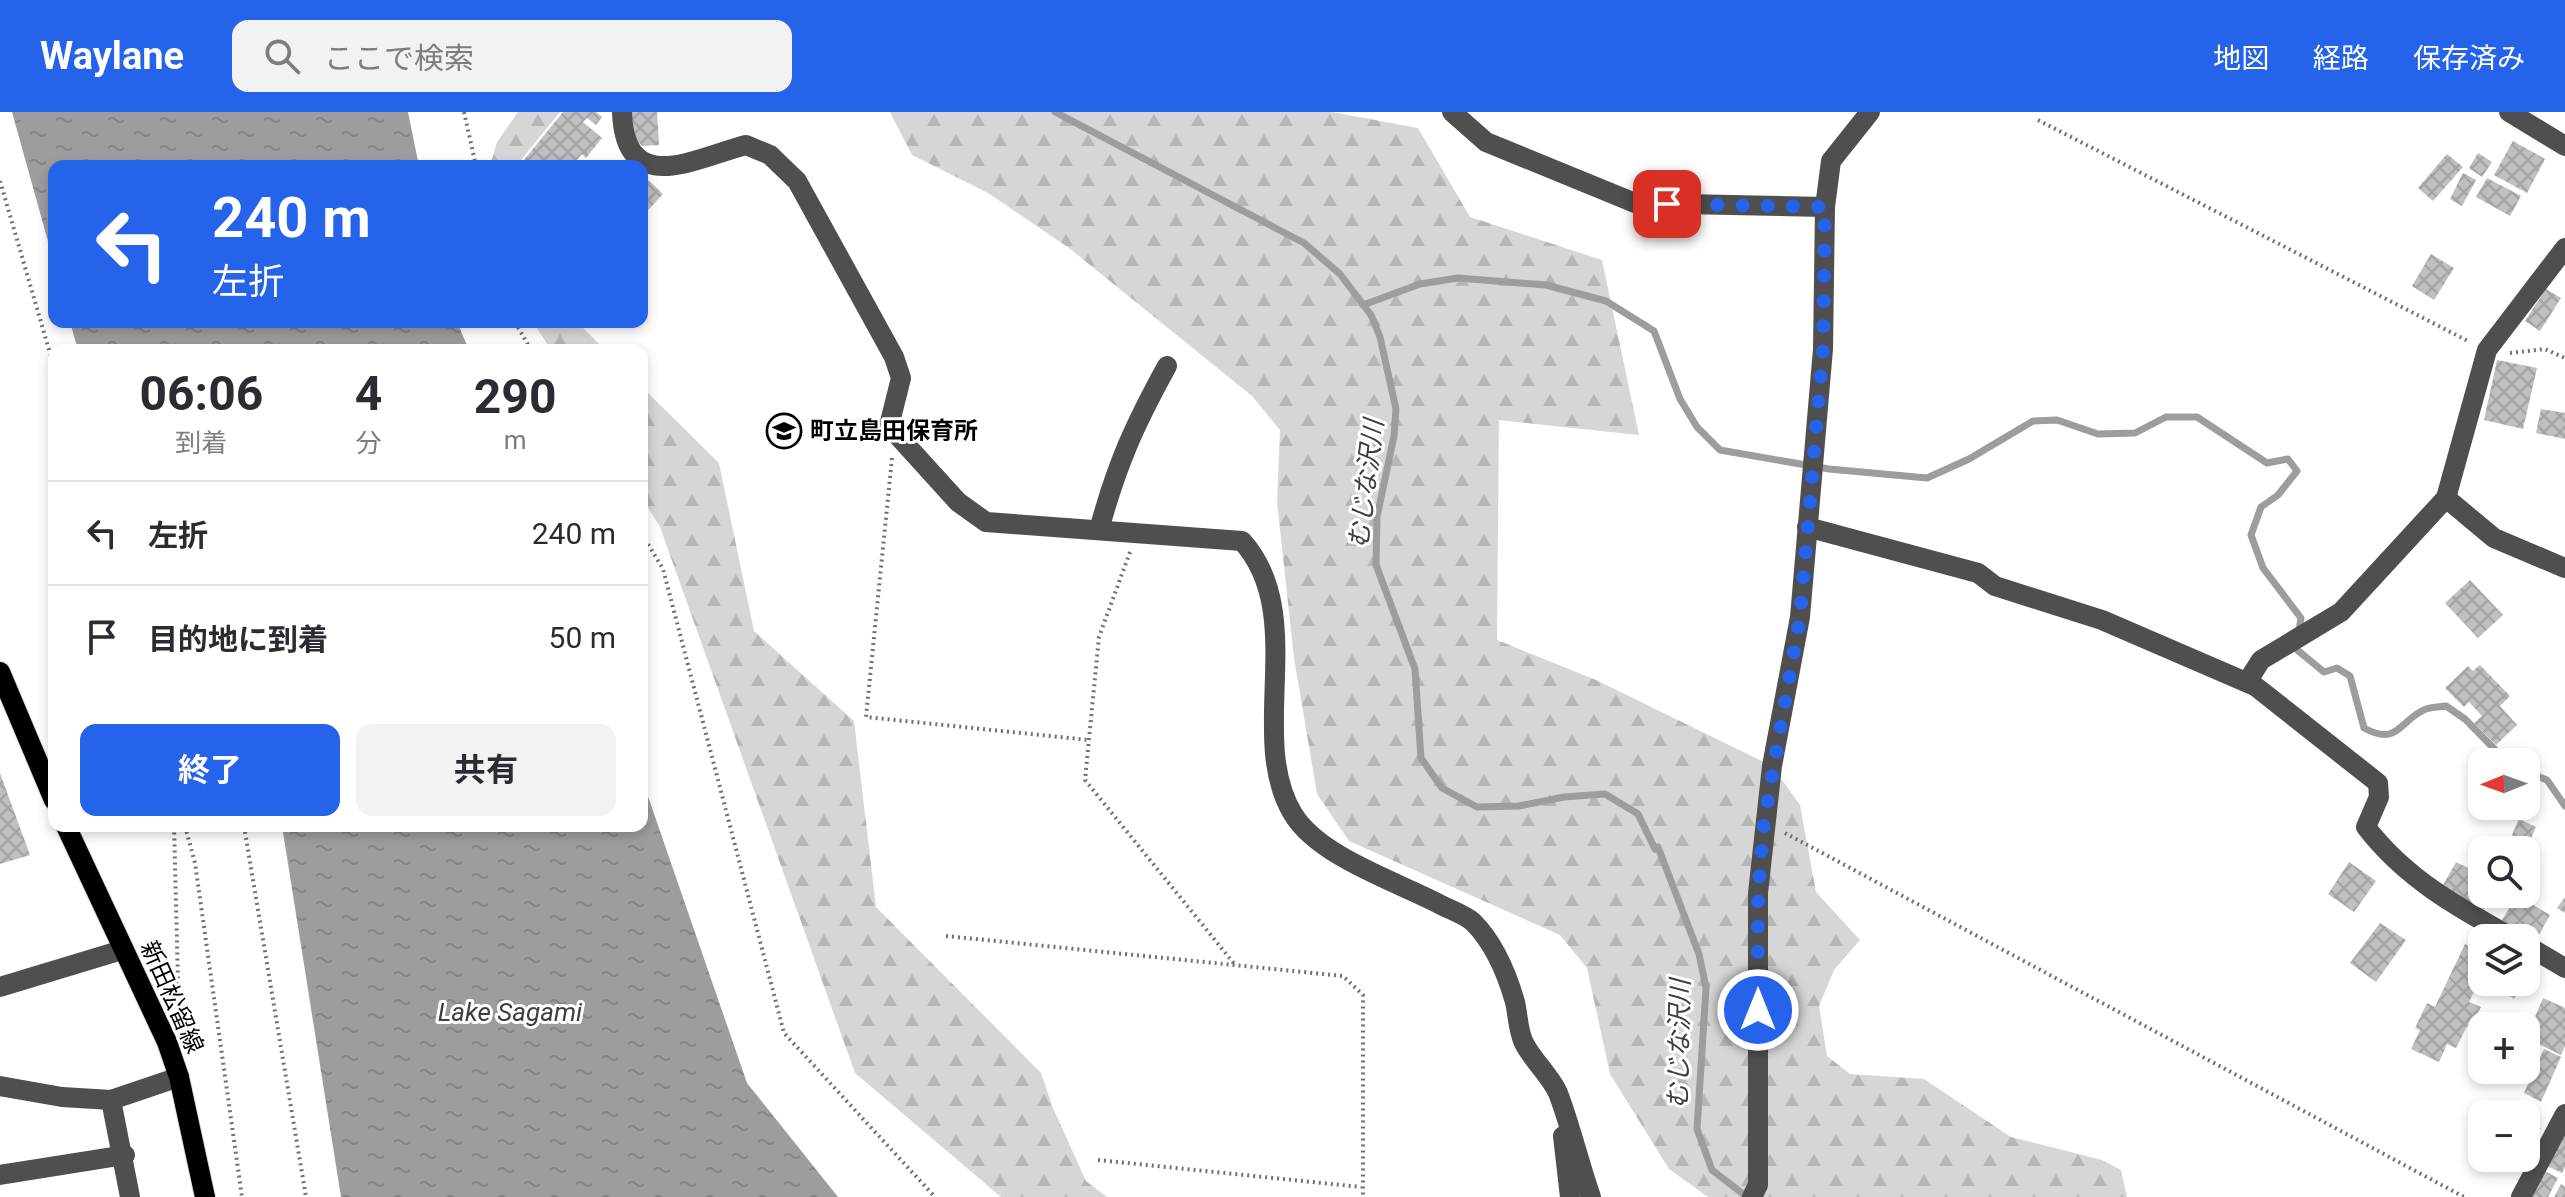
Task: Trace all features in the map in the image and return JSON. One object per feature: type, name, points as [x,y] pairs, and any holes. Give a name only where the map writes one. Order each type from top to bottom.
[{"type":"main road","points":[[0,672],[48,786]]},
{"type":"main road","name":"新田松留線","points":[[69,832],[167,1042],[179,1077],[205,1197]]},
{"type":"street","points":[[622,112],[623,132],[632,154],[644,160]]},
{"type":"street","points":[[1452,112],[1486,142],[1635,203],[1825,207]]},
{"type":"street","points":[[1755,1191],[1758,893],[1764,822],[1800,617],[1823,349],[1825,207],[1831,161],[1870,112]]},
{"type":"street","points":[[2509,112],[2565,146]]},
{"type":"street","points":[[648,162],[678,168],[746,145],[770,155],[797,181],[894,357],[901,378],[889,426],[958,502],[986,522],[1242,541],[1256,557],[1270,591],[1275,639],[1274,720],[1280,781],[1293,814],[1310,834],[1342,855],[1472,921],[1497,954],[1515,1002],[1523,1042],[1557,1091],[1591,1197]]},
{"type":"street","points":[[2247,682],[2261,660],[2341,612],[2446,498],[2487,350],[2565,248]]},
{"type":"street","points":[[1099,530],[1115,469],[1167,366]]},
{"type":"street","points":[[2446,498],[2494,538],[2565,568]]},
{"type":"street","points":[[1807,527],[1978,573],[1995,586],[2102,620],[2247,682],[2378,783],[2379,797],[2366,827],[2390,859],[2447,902],[2487,924]]},
{"type":"street","points":[[0,987],[122,950]]},
{"type":"street","points":[[2540,953],[2565,968]]},
{"type":"street","points":[[0,1086],[62,1097],[111,1100],[179,1077]]},
{"type":"street","points":[[111,1100],[125,1155],[130,1197]]},
{"type":"street","points":[[2521,1197],[2565,1114]]},
{"type":"street","points":[[1565,1120],[1562,1143],[1570,1197]]},
{"type":"street","points":[[0,1175],[125,1155]]},
{"type":"path","points":[[464,112],[475,160]]},
{"type":"path","points":[[2038,120],[2487,350],[2519,353],[2545,349],[2565,358]]},
{"type":"path","points":[[0,181],[48,346]]},
{"type":"path","points":[[895,432],[866,717],[1089,740]]},
{"type":"path","points":[[1136,533],[1099,637],[1085,780],[1236,966]]},
{"type":"path","points":[[648,544],[663,569],[784,1033],[935,1197]]},
{"type":"path","points":[[1764,822],[2464,1197]]},
{"type":"path","points":[[167,1042],[178,982],[174,832]]},
{"type":"path","points":[[187,832],[195,863],[242,1197]]},
{"type":"path","points":[[245,832],[306,1197]]},
{"type":"path","points":[[946,936],[1343,976],[1363,995],[1363,1197]]},
{"type":"path","points":[[1098,1160],[1361,1187]]},
{"type":"green space","points":[[518,112],[560,112],[521,160],[492,160],[497,142]]},
{"type":"green space","points":[[890,112],[1332,112],[1418,128],[1470,217],[1602,260],[1639,435],[1499,420],[1497,640],[1596,680],[1772,766],[1800,805],[1816,892],[1860,940],[1834,970],[1819,1006],[1827,1056],[1850,1074],[1924,1079],[2011,1137],[2102,1160],[2121,1170],[2127,1197],[1708,1197],[1669,1169],[1610,1074],[1587,968],[1560,935],[1349,841],[1317,794],[1294,658],[1277,502],[1280,430],[1252,396],[1069,248],[988,193],[912,155]]},
{"type":"green space","points":[[537,328],[583,328],[599,344],[547,344]]},
{"type":"green space","points":[[648,393],[719,463],[754,631],[854,721],[876,907],[1041,1073],[1086,1181],[1107,1197],[1001,1197],[855,1073],[660,527],[648,508]]},
{"type":"water","points":[[12,112],[408,112],[418,160],[48,160],[48,241]]},
{"type":"water","points":[[72,328],[460,328],[466,344],[76,344]]},
{"type":"water","name":"Lake Sagami","points":[[648,796],[747,1083],[838,1197],[341,1197],[283,832],[648,832]]},
{"type":"building","points":[[563,112],[596,112],[602,117],[596,125],[587,118],[583,122],[602,138],[586,158],[582,154],[577,160],[524,160]]},
{"type":"building","points":[[631,112],[657,112],[659,145],[642,146],[635,137]]},
{"type":"building","points":[[2513,141],[2545,159],[2527,193],[2494,175]]},
{"type":"building","points":[[2478,153],[2492,162],[2482,177],[2469,168]]},
{"type":"building","points":[[2447,154],[2463,167],[2433,201],[2418,188]]},
{"type":"building","points":[[2463,173],[2476,180],[2462,206],[2450,199]]},
{"type":"building","points":[[2487,178],[2521,196],[2510,216],[2476,197]]},
{"type":"building","points":[[648,180],[663,194],[648,210]]},
{"type":"building","points":[[2431,254],[2454,268],[2434,300],[2412,286]]},
{"type":"building","points":[[2546,289],[2561,298],[2540,331],[2525,321]]},
{"type":"building","points":[[2497,360],[2537,368],[2523,429],[2484,420]]},
{"type":"building","points":[[2541,409],[2565,413],[2565,439],[2536,433]]},
{"type":"building","points":[[2470,580],[2503,615],[2478,638],[2445,603]]},
{"type":"building","points":[[2480,665],[2510,696],[2500,706],[2517,725],[2496,745],[2474,723],[2482,716],[2469,702],[2464,707],[2445,688],[2468,666],[2473,671]]},
{"type":"building","points":[[0,773],[30,855],[0,864]]},
{"type":"building","points":[[2519,820],[2536,827],[2532,836],[2511,836]]},
{"type":"building","points":[[2349,862],[2376,881],[2354,912],[2328,894]]},
{"type":"building","points":[[2456,862],[2468,868],[2468,901],[2442,887]]},
{"type":"building","points":[[2565,897],[2565,913],[2557,908]]},
{"type":"building","points":[[2509,908],[2538,908],[2550,915],[2540,933],[2540,924],[2509,924],[2502,920]]},
{"type":"building","points":[[2380,923],[2406,940],[2376,982],[2350,963]]},
{"type":"building","points":[[2465,944],[2468,945],[2468,996],[2472,996],[2469,1002],[2481,1007],[2478,1012],[2468,1012],[2468,1026],[2456,1048],[2447,1044],[2439,1062],[2411,1049],[2420,1030],[2415,1028],[2427,1003],[2435,1007]]},
{"type":"building","points":[[2543,998],[2565,1008],[2565,1046],[2561,1055],[2540,1045],[2540,1012],[2537,1012]]},
{"type":"building","points":[[2544,1049],[2561,1057],[2541,1102],[2524,1093],[2528,1084],[2540,1084],[2540,1058]]},
{"type":"building","points":[[2565,1128],[2565,1167],[2562,1173],[2547,1166]]},
{"type":"building","points":[[2540,1172],[2558,1178],[2548,1197],[2527,1197]]},
{"type":"building","points":[[2561,1184],[2565,1187],[2565,1197],[2554,1197]]},
{"type":"waterway","name":"むじな沢川","points":[[1055,112],[1304,243],[1340,274],[1371,315],[1380,337],[1396,409],[1394,436],[1377,517],[1376,565],[1415,669],[1421,758],[1442,788],[1477,807],[1519,806],[1564,797],[1605,794],[1638,814],[1655,849],[1658,847],[1699,954],[1706,988],[1697,1129],[1712,1170],[1747,1197]]},
{"type":"waterway","points":[[1363,305],[1420,284],[1458,278],[1546,285],[1606,301],[1654,331],[1680,399],[1697,427],[1720,450],[1829,469],[1927,478],[1969,459],[2033,421],[2057,420],[2098,434],[2135,433],[2166,417],[2197,417],[2267,463],[2288,459],[2297,471],[2278,495],[2261,507],[2251,535],[2263,568],[2301,618],[2296,649],[2324,672],[2337,668],[2350,676],[2364,728],[2376,733],[2392,733],[2417,713],[2446,706],[2465,719],[2493,748]]},
{"type":"waterway","points":[[2540,777],[2547,780],[2565,806]]},
{"type":"place","name":"町立島田保育所","points":[[784,431]]},
{"type":"route","points":[[1667,204],[1825,207],[1823,349],[1800,617],[1764,822],[1758,893],[1758,1010]]}]
